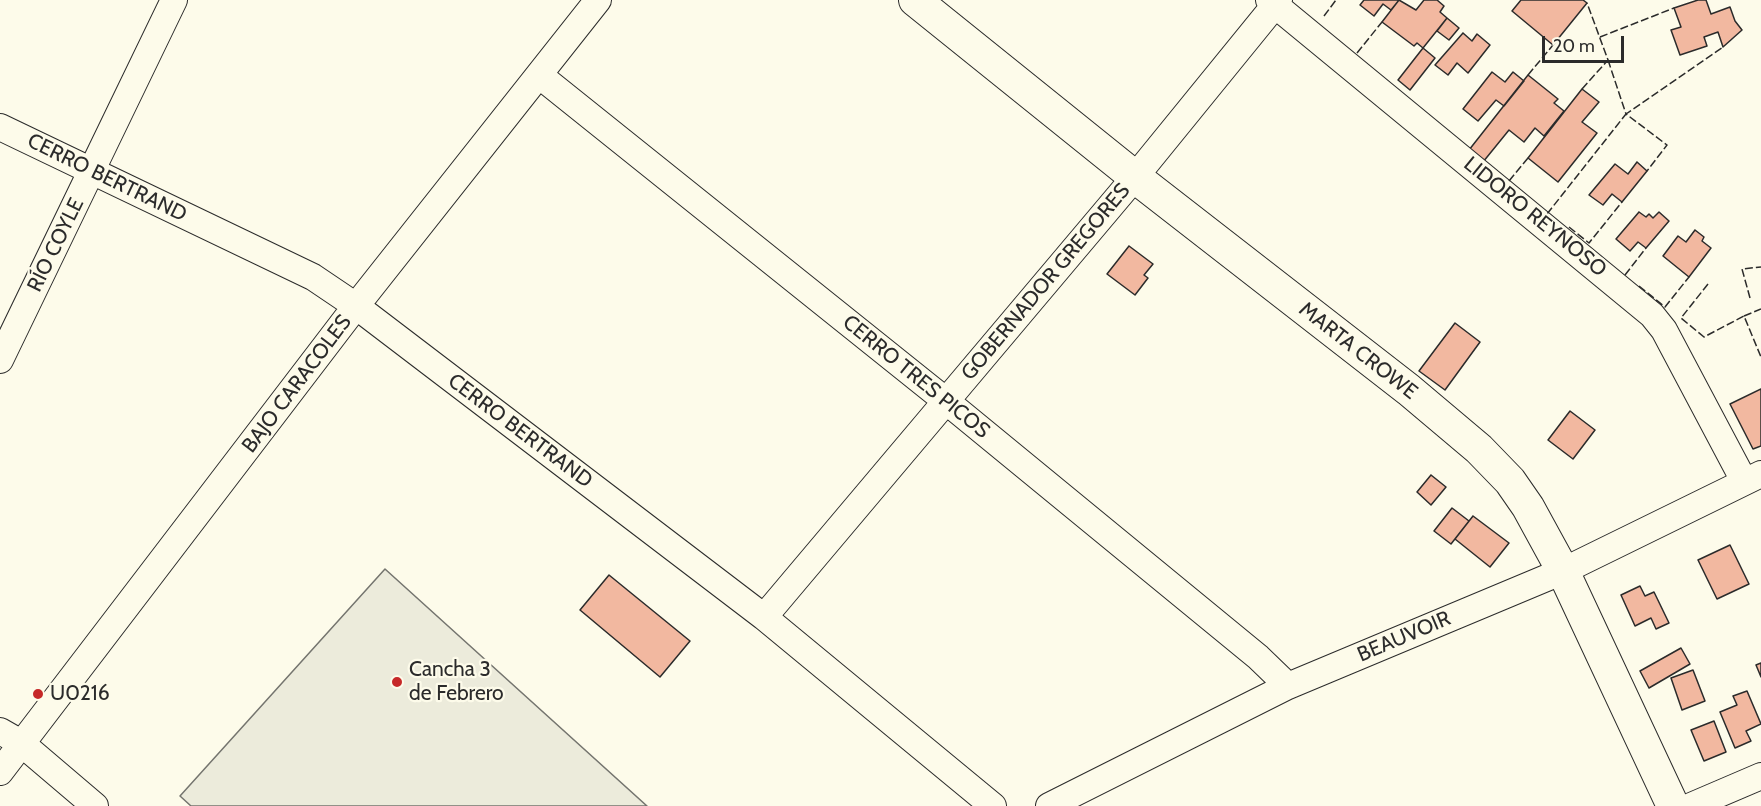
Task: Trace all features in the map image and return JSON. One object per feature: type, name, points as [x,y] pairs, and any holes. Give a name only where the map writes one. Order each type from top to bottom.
[{"type":"street","name":"RÍO COYLE","points":[[0,360],[174,0]]},
{"type":"street","name":"BAJO CARACOLES","points":[[0,772],[10,737],[598,0]]},
{"type":"street","name":"MARTA CROWE","points":[[915,0],[1479,448],[1510,481],[1528,507],[1563,571],[1673,806]]},
{"type":"street","name":"GOBERNADOR GREGORES","points":[[764,617],[1135,177],[1275,2]]},
{"type":"street","name":"LIDORO REYNOSO","points":[[1275,2],[1652,315],[1664,330],[1753,477]]},
{"type":"street","name":"CERRO TRES PICOS","points":[[539,75],[946,401],[1249,649],[1288,686]]},
{"type":"street","name":"CERRO BERTRAND","points":[[0,127],[314,277],[356,306],[764,617],[993,806]]},
{"type":"street","name":"BEAUVOIR","points":[[1049,806],[1288,686],[1563,571],[1753,477]]},
{"type":"street","points":[[10,737],[95,806]]},
{"type":"street","points":[[1691,806],[1761,776]]},
{"type":"shaded area","name":"Cancha 3 de Febrero","points":[[385,569],[647,806],[191,806],[180,796]]},
{"type":"building","points":[[1364,0],[1399,0],[1391,10],[1383,4],[1374,16],[1360,5]]},
{"type":"building","points":[[1399,0],[1416,10],[1424,0],[1437,0],[1444,6],[1440,12],[1447,18],[1423,48],[1417,43],[1414,46],[1382,22]]},
{"type":"building","points":[[1521,0],[1583,0],[1587,3],[1553,45],[1512,11]]},
{"type":"building","points":[[1698,0],[1706,0],[1711,14],[1730,7],[1735,21],[1742,30],[1723,47],[1718,32],[1704,37],[1707,46],[1680,55],[1671,30],[1681,27],[1674,8]]},
{"type":"building","points":[[1447,18],[1459,28],[1449,40],[1437,31]]},
{"type":"building","points":[[1463,33],[1472,41],[1477,34],[1490,45],[1468,73],[1457,63],[1448,75],[1435,65]]},
{"type":"building","points":[[1423,48],[1435,58],[1410,90],[1398,80]]},
{"type":"building","points":[[1492,72],[1505,82],[1513,72],[1524,81],[1504,106],[1496,100],[1478,121],[1463,109]]},
{"type":"building","points":[[1528,75],[1558,99],[1554,103],[1564,111],[1544,136],[1535,128],[1524,142],[1509,130],[1483,162],[1469,150]]},
{"type":"building","points":[[1582,89],[1599,102],[1582,122],[1597,133],[1558,182],[1528,158]]},
{"type":"building","points":[[1637,162],[1647,171],[1622,202],[1612,194],[1603,205],[1589,195],[1615,164],[1628,174]]},
{"type":"building","points":[[1639,212],[1646,217],[1649,214],[1653,218],[1659,212],[1669,221],[1646,248],[1638,242],[1630,251],[1616,239]]},
{"type":"building","points":[[1695,230],[1704,237],[1702,241],[1711,248],[1689,277],[1663,256],[1678,236],[1686,242]]},
{"type":"building","points":[[1129,246],[1153,264],[1144,275],[1148,278],[1135,295],[1107,274]]},
{"type":"building","points":[[1455,323],[1480,342],[1445,390],[1419,371]]},
{"type":"building","points":[[1761,389],[1761,446],[1753,449],[1730,404]]},
{"type":"building","points":[[1570,411],[1595,430],[1573,459],[1548,440]]},
{"type":"building","points":[[1431,475],[1446,487],[1431,505],[1417,492]]},
{"type":"building","points":[[1452,508],[1469,521],[1451,544],[1434,531]]},
{"type":"building","points":[[1473,516],[1509,543],[1490,567],[1455,539]]},
{"type":"building","points":[[1730,545],[1749,584],[1717,599],[1698,560]]},
{"type":"building","points":[[609,575],[690,641],[660,677],[580,610]]},
{"type":"building","points":[[1640,586],[1645,596],[1654,592],[1669,623],[1656,629],[1651,618],[1635,626],[1621,595]]},
{"type":"building","points":[[1681,648],[1690,664],[1649,688],[1640,671]]},
{"type":"building","points":[[1761,663],[1761,677],[1756,665]]},
{"type":"building","points":[[1693,670],[1705,701],[1682,710],[1671,678]]},
{"type":"building","points":[[1747,691],[1761,724],[1746,731],[1751,741],[1735,748],[1720,712],[1737,705],[1733,696]]},
{"type":"building","points":[[1714,721],[1726,752],[1704,761],[1691,730]]},
{"type":"fence","points":[[1324,16],[1336,0]]},
{"type":"fence","points":[[1582,89],[1608,60],[1587,3]]},
{"type":"fence","points":[[1600,37],[1674,8]]},
{"type":"fence","points":[[1357,53],[1382,22]]},
{"type":"fence","points":[[1528,75],[1553,45]]},
{"type":"fence","points":[[1608,60],[1626,114],[1723,47]]},
{"type":"fence","points":[[1547,214],[1626,114],[1667,145],[1647,171]]},
{"type":"fence","points":[[1509,181],[1528,158]]},
{"type":"fence","points":[[1569,227],[1589,243],[1622,202]]},
{"type":"fence","points":[[1625,275],[1646,248]]},
{"type":"fence","points":[[1750,298],[1742,269],[1761,267]]},
{"type":"fence","points":[[1639,286],[1665,307],[1689,277]]},
{"type":"fence","points":[[1708,284],[1681,318],[1704,337],[1744,316],[1761,357]]},
{"type":"fence","points":[[1744,316],[1761,309]]},
{"type":"place","name":"Cancha 3 de Febrero","points":[[397,682]]},
{"type":"place","name":"U0216","points":[[38,694]]}]
